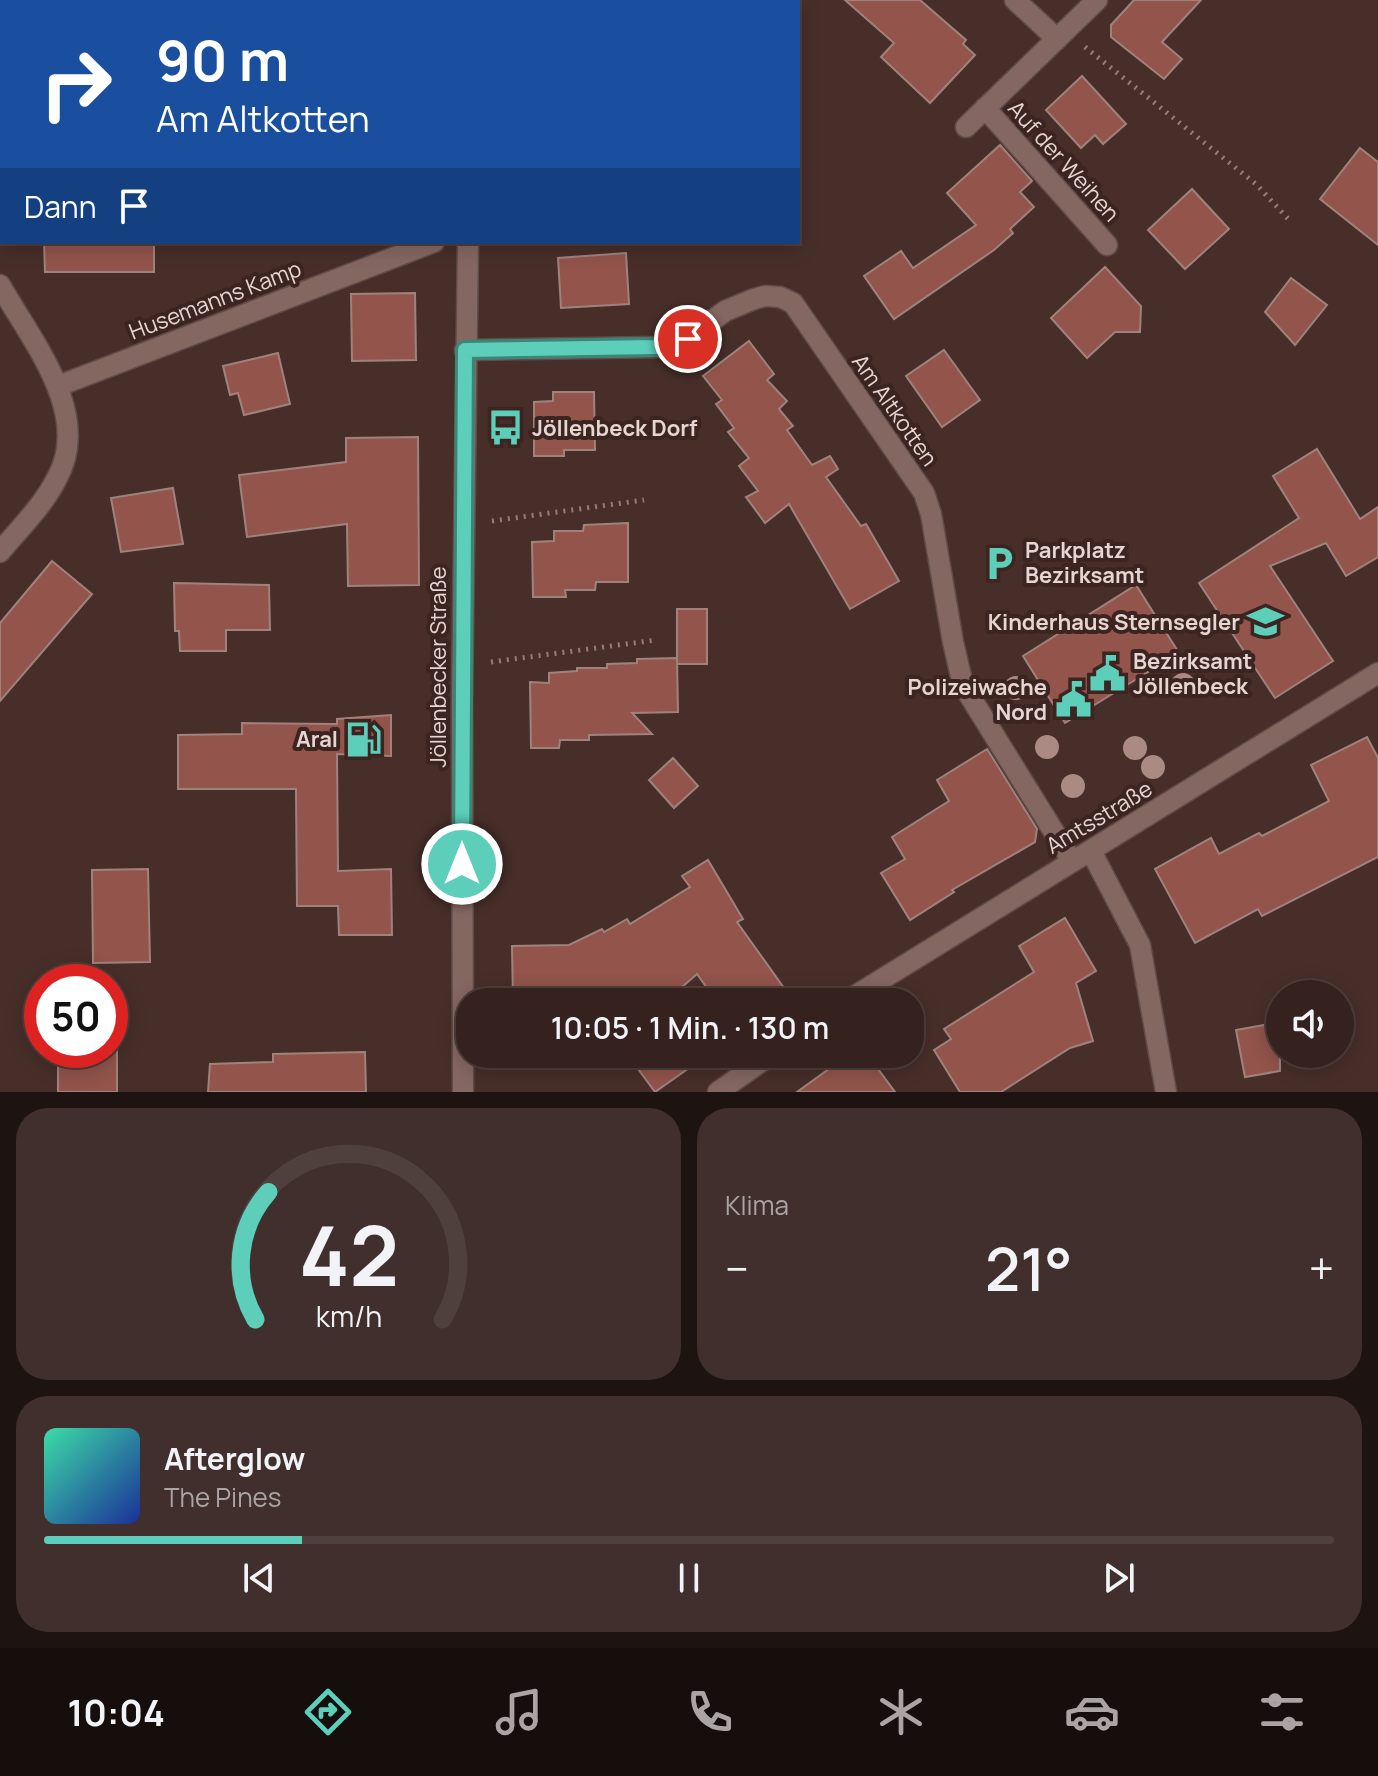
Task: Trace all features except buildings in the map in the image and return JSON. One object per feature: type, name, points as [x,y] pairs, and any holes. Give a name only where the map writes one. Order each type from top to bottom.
[{"type":"street","points":[[1015,0],[1061,35]]},
{"type":"street","name":"Auf der Weihen","points":[[966,127],[1097,0]]},
{"type":"street","name":"Auf der Weihen","points":[[985,108],[1107,245]]},
{"type":"street","name":"Husemanns Kamp","points":[[58,386],[429,244]]},
{"type":"street","name":"Jöllenbecker Straße","points":[[463,1092],[462,666],[468,244]]},
{"type":"street","points":[[0,285],[58,386],[69,424],[68,451],[59,476],[44,500],[0,552]]},
{"type":"street","name":"Am Altkotten","points":[[465,350],[656,347],[688,339],[725,311],[754,299],[780,297],[793,303],[924,493],[931,514],[963,685],[1072,861]]},
{"type":"street","name":"Amtsstraße","points":[[868,988],[1378,673]]},
{"type":"street","points":[[1091,851],[1140,945],[1166,1092]]},
{"type":"street","points":[[718,1092],[752,1068]]},
{"type":"path","points":[[1061,35],[1257,185],[1290,221]]},
{"type":"path","points":[[463,525],[644,500]]},
{"type":"path","points":[[462,666],[656,640]]},
{"type":"place","name":"Jöllenbeck Dorf","points":[[506,428]]},
{"type":"place","name":"Parkplatz Bezirksamt","points":[[999,563]]},
{"type":"place","name":"Kinderhaus Sternsegler","points":[[1266,622]]},
{"type":"place","name":"Bezirksamt Jöllenbeck","points":[[1107,674]]},
{"type":"place","name":"Polizeiwache Nord","points":[[1073,700]]},
{"type":"place","name":"Aral","points":[[364,739]]},
{"type":"route","points":[[462,864],[465,350],[656,347],[688,339]]}]
